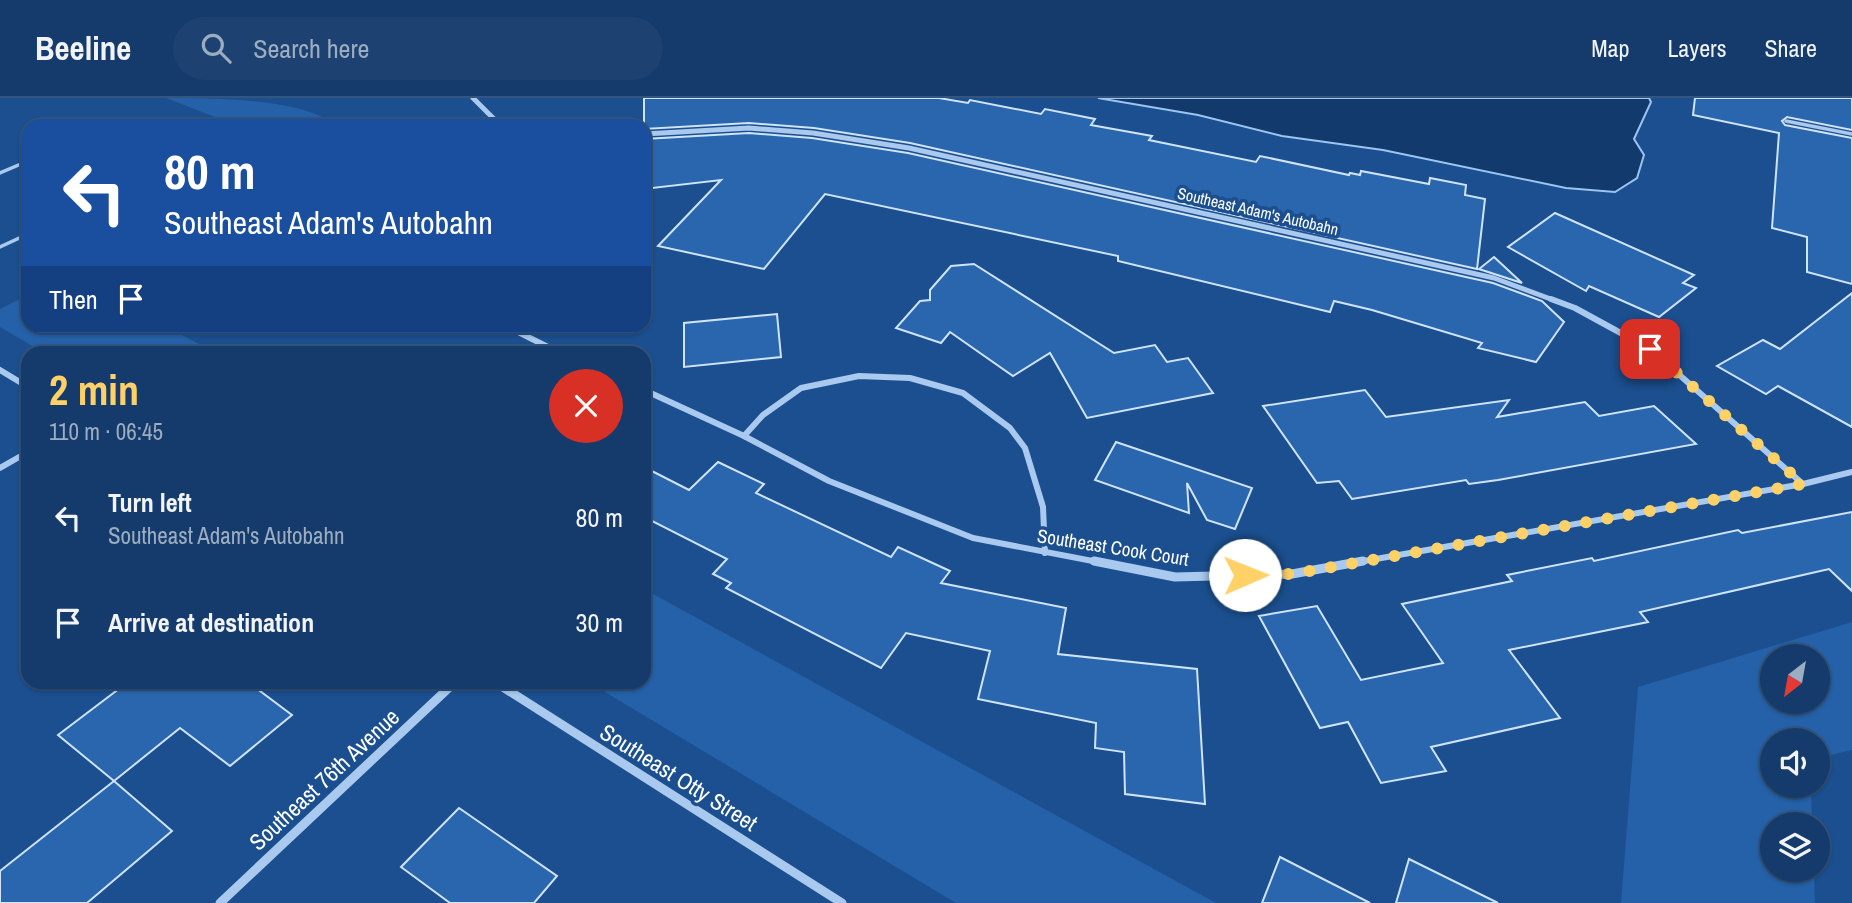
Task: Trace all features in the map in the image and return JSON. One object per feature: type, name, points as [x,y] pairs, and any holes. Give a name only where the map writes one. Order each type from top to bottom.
[{"type":"street","points":[[473,98],[494,119]]},
{"type":"street","name":"Southeast Adam's Autobahn","points":[[651,134],[749,128],[813,133],[909,148],[1494,278],[1575,308],[1650,349],[1803,484]]},
{"type":"street","points":[[520,333],[546,346]]},
{"type":"street","points":[[0,370],[21,383]]},
{"type":"street","points":[[744,436],[763,415],[801,388],[859,376],[909,378],[963,393],[1010,428],[1026,448],[1043,507],[1045,553]]},
{"type":"street","name":"Southeast Cook Court","points":[[651,393],[744,436],[829,481],[972,538],[1175,577],[1292,574],[1803,484],[1852,472]]},
{"type":"street","points":[[0,468],[21,456]]},
{"type":"street","name":"Southeast 76th Avenue","points":[[220,903],[447,689]]},
{"type":"street","name":"Southeast Otty Street","points":[[506,689],[842,903]]},
{"type":"lane","points":[[1786,121],[1852,134]]},
{"type":"lane","points":[[0,173],[21,164]]},
{"type":"lane","points":[[0,247],[21,236]]},
{"type":"shaded area","points":[[166,98],[232,99],[281,105],[324,119],[220,119]]},
{"type":"shaded area","points":[[1098,98],[1649,98],[1651,102],[1634,139],[1644,155],[1637,178],[1615,192],[1566,188],[1383,150],[1282,136],[1198,115]]},
{"type":"shaded area","points":[[21,298],[21,333],[178,333],[203,346],[32,346],[0,327],[0,309]]},
{"type":"shaded area","points":[[651,593],[1216,903],[956,903],[600,689],[651,689]]},
{"type":"shaded area","points":[[1852,622],[1852,750],[1830,755],[1830,728],[1760,728],[1760,798],[1811,798],[1812,812],[1760,812],[1760,882],[1814,882],[1815,903],[1621,903],[1638,687],[1760,650],[1760,714],[1830,714],[1830,644],[1780,644]]},
{"type":"building","points":[[644,98],[939,98],[968,103],[970,100],[1041,114],[1045,109],[1095,119],[1091,125],[1152,136],[1149,140],[1256,162],[1260,156],[1349,175],[1360,175],[1361,171],[1429,184],[1430,178],[1466,185],[1465,195],[1485,199],[1477,269],[910,143],[814,128],[749,123],[651,129],[651,119],[644,119]]},
{"type":"building","points":[[1695,98],[1852,98],[1852,130],[1787,117],[1782,121],[1785,125],[1852,138],[1852,284],[1807,272],[1807,237],[1772,228],[1779,133],[1693,115]]},
{"type":"building","points":[[749,133],[812,138],[908,153],[1493,283],[1542,301],[1564,322],[1536,362],[1478,348],[1482,343],[1334,301],[1330,312],[1118,261],[1118,256],[825,194],[764,269],[658,246],[721,180],[651,188],[651,139]]},
{"type":"building","points":[[1555,213],[1694,275],[1683,283],[1696,288],[1659,317],[1589,286],[1586,291],[1508,247]]},
{"type":"building","points":[[1494,257],[1522,283],[1479,269]]},
{"type":"building","points":[[974,264],[1114,353],[1155,345],[1167,362],[1188,358],[1213,393],[1087,418],[1050,353],[1013,376],[950,332],[941,343],[896,328],[920,301],[930,300],[930,290],[951,266]]},
{"type":"building","points":[[1852,293],[1852,427],[1778,386],[1766,394],[1717,366],[1763,340],[1780,349]]},
{"type":"building","points":[[777,314],[781,357],[684,367],[684,323]]},
{"type":"building","points":[[1365,390],[1386,417],[1509,400],[1497,417],[1585,402],[1599,416],[1654,406],[1696,444],[1498,480],[1469,484],[1466,480],[1352,499],[1339,481],[1317,483],[1263,406]]},
{"type":"building","points":[[1116,442],[1252,488],[1235,529],[1207,520],[1187,483],[1189,513],[1095,480]]},
{"type":"building","points":[[718,462],[764,484],[756,493],[891,557],[898,547],[950,571],[941,583],[1066,608],[1058,654],[1197,669],[1205,804],[1125,794],[1124,752],[1095,748],[1096,723],[978,699],[990,651],[906,633],[881,668],[726,588],[731,583],[713,574],[727,559],[651,521],[651,471],[689,490]]},
{"type":"building","points":[[1852,512],[1852,591],[1829,569],[1640,612],[1648,622],[1509,650],[1560,718],[1431,747],[1446,771],[1381,783],[1348,722],[1320,728],[1259,616],[1317,606],[1361,680],[1443,663],[1402,604],[1512,581],[1507,575],[1592,558],[1594,561],[1738,530],[1742,533]]},
{"type":"building","points":[[119,689],[257,689],[292,715],[230,766],[180,728],[114,781],[58,735]]},
{"type":"building","points":[[114,781],[172,831],[87,903],[0,903],[0,871]]},
{"type":"building","points":[[459,808],[557,876],[534,903],[450,903],[401,867]]},
{"type":"building","points":[[1280,857],[1370,903],[1262,903]]},
{"type":"building","points":[[1409,859],[1498,903],[1396,903]]},
{"type":"route","points":[[1245,575],[1292,574],[1803,484],[1650,349]]}]
